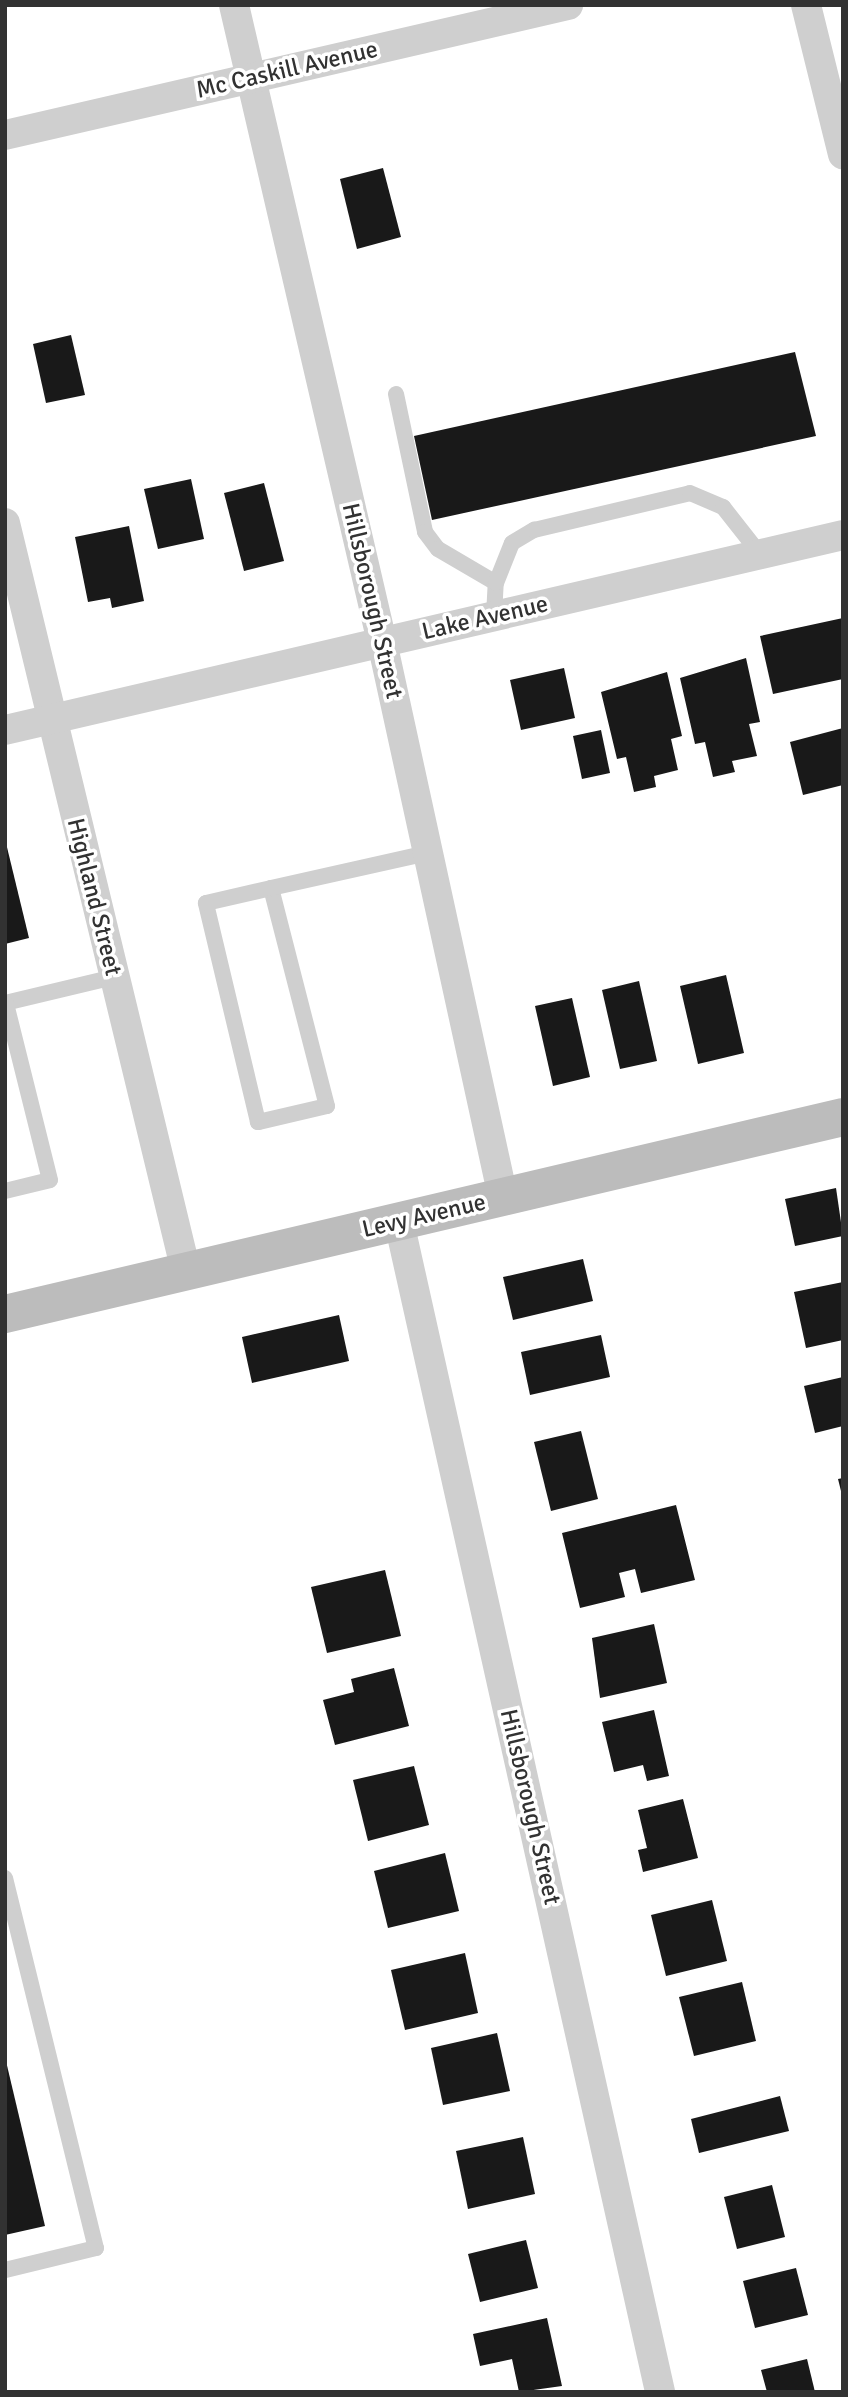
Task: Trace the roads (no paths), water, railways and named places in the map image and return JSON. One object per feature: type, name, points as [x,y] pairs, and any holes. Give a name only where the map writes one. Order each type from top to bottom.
[{"type":"street","name":"Hillsborough Street","points":[[234,5],[382,642],[503,1197]]},
{"type":"street","name":"Mc Caskill Avenue","points":[[5,135],[568,5]]},
{"type":"street","points":[[806,5],[843,155]]},
{"type":"street","name":"Highland Street","points":[[5,523],[186,1271]]},
{"type":"street","name":"Lake Avenue","points":[[5,730],[843,535]]},
{"type":"street","name":"Levy Avenue","points":[[5,1314],[843,1117]]},
{"type":"street","name":"Hillsborough Street","points":[[399,1222],[660,2392]]},
{"type":"lane","points":[[396,394],[425,532],[438,549],[496,583]]},
{"type":"lane","points":[[494,616],[496,583],[512,543],[534,530],[690,494],[723,507],[760,554]]},
{"type":"lane","points":[[271,888],[327,1106],[258,1122],[206,903],[271,888],[428,853]]},
{"type":"lane","points":[[5,1191],[50,1180],[6,1003],[114,976]]},
{"type":"lane","points":[[5,1878],[96,2248],[5,2270]]}]
